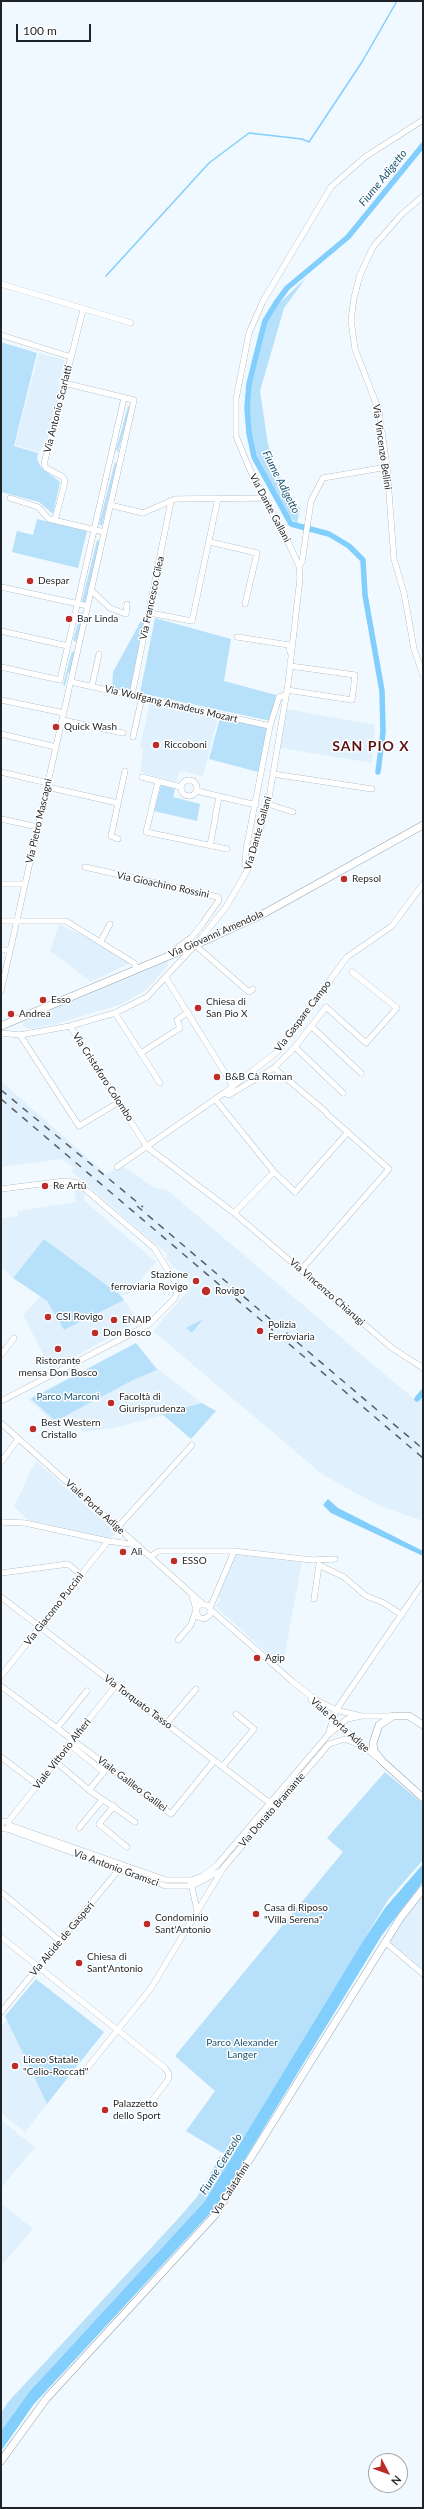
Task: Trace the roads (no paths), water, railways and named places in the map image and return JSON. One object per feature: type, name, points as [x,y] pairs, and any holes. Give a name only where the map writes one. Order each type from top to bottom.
[{"type":"main road","name":"Via Giovanni Amendola","points":[[1,1026],[195,945],[282,904],[423,825]]},
{"type":"main road","name":"Viale Porta Adige","points":[[423,1725],[409,1716],[393,1716],[379,1725],[373,1738],[374,1751],[382,1761],[423,1798]]},
{"type":"main road","name":"Via Calatafimi","points":[[1,2461],[46,2399],[215,2215],[385,1942],[408,1906],[423,1889]]},
{"type":"street","name":"Via Dante Gallani","points":[[70,1026],[115,1013],[147,997],[195,945],[226,907],[247,871],[268,804],[290,666],[300,588],[299,566],[290,544],[263,498],[236,436],[236,399],[249,333],[267,294],[331,188],[365,157],[423,120]]},
{"type":"street","name":"Via Vincenzo Bellini","points":[[423,196],[401,215],[373,246],[360,275],[354,298],[351,320],[355,349],[379,411],[387,467],[394,559],[404,593],[414,649],[423,676]]},
{"type":"street","points":[[1,284],[83,310],[132,323]]},
{"type":"street","name":"Via Antonio Scarlatti","points":[[55,520],[65,482],[63,477],[46,468],[44,464],[83,310]]},
{"type":"street","name":"Via Antonio Scarlatti","points":[[1,335],[71,358]]},
{"type":"street","points":[[1,667],[60,680],[124,398],[64,383]]},
{"type":"street","name":"Via Pietro Mascagni","points":[[1,991],[134,400],[124,398]]},
{"type":"street","points":[[111,455],[121,457]]},
{"type":"street","points":[[299,566],[302,562],[311,501],[323,478],[387,467]]},
{"type":"street","points":[[10,498],[38,507],[49,519],[94,528],[104,532]]},
{"type":"street","points":[[150,613],[192,621],[210,542],[218,498]]},
{"type":"street","points":[[110,505],[143,513],[175,499],[263,498]]},
{"type":"street","name":"Via Francesco Cilea","points":[[132,695],[172,501]]},
{"type":"street","points":[[210,542],[257,553],[245,604]]},
{"type":"street","points":[[1,587],[88,606]]},
{"type":"street","points":[[91,590],[110,608],[126,614],[127,604]]},
{"type":"street","points":[[1,631],[68,644],[78,652]]},
{"type":"street","points":[[237,637],[289,645],[290,666],[355,675],[352,700],[286,692],[279,697],[270,726],[256,805],[246,850],[245,865],[247,871]]},
{"type":"street","points":[[92,686],[99,654]]},
{"type":"street","name":"Via Wolfgang Amadeus Mozart","points":[[71,682],[270,726]]},
{"type":"street","points":[[133,737],[142,697]]},
{"type":"street","points":[[1,700],[64,713]]},
{"type":"street","points":[[62,720],[122,734]]},
{"type":"street","points":[[1,734],[56,746]]},
{"type":"street","points":[[118,839],[110,836],[125,771]]},
{"type":"street","points":[[1,772],[118,803]]},
{"type":"street","points":[[273,774],[372,789]]},
{"type":"street","points":[[142,777],[181,787],[186,796],[191,796],[197,791]]},
{"type":"street","points":[[181,787],[185,780],[191,780],[197,785],[197,791]]},
{"type":"street","points":[[158,782],[146,832],[227,849]]},
{"type":"street","points":[[197,791],[256,805]]},
{"type":"street","points":[[210,846],[220,797]]},
{"type":"street","points":[[268,804],[293,812]]},
{"type":"street","points":[[1,819],[38,827]]},
{"type":"street","name":"Via Gioachino Rossini","points":[[85,868],[218,897],[219,900],[203,923],[192,937],[177,948],[177,952]]},
{"type":"street","points":[[1,884],[25,884]]},
{"type":"street","name":"Via Gaspare Campo","points":[[117,1167],[234,1086],[277,1052],[347,957],[392,926],[423,884]]},
{"type":"street","points":[[1,920],[17,922],[66,921],[101,941],[134,963],[137,969]]},
{"type":"street","points":[[101,941],[110,924]]},
{"type":"street","points":[[195,945],[249,992],[253,989]]},
{"type":"street","points":[[1,950],[10,950]]},
{"type":"street","points":[[224,1093],[229,1094],[274,1068],[295,1047],[326,1007],[366,1043],[397,1008],[352,972]]},
{"type":"street","points":[[166,978],[234,1086]]},
{"type":"street","points":[[140,1053],[180,1028],[177,1020],[188,1012]]},
{"type":"street","points":[[115,1013],[160,1083]]},
{"type":"street","name":"Via Cristoforo Colombo","points":[[1,1033],[20,1034],[70,1026],[147,1147]]},
{"type":"street","points":[[312,1026],[361,1073]]},
{"type":"street","points":[[20,1034],[78,1126],[119,1102]]},
{"type":"street","points":[[295,1047],[344,1093]]},
{"type":"street","points":[[274,1068],[389,1169],[301,1270]]},
{"type":"street","points":[[215,1099],[274,1172],[295,1192],[348,1132]]},
{"type":"street","name":"Via Vincenzo Chiarugi","points":[[147,1147],[234,1213],[392,1348],[423,1368]]},
{"type":"street","points":[[234,1213],[274,1172]]},
{"type":"street","points":[[1,1189],[65,1181],[78,1184],[154,1248],[179,1288],[174,1299],[153,1321],[137,1332],[1,1401]]},
{"type":"street","points":[[1,1355],[14,1338]]},
{"type":"street","name":"Viale Porta Adige","points":[[1,1423],[332,1719],[382,1761]]},
{"type":"street","points":[[1,1462],[18,1439]]},
{"type":"street","points":[[118,1527],[192,1445]]},
{"type":"street","points":[[1,1522],[25,1523],[108,1541],[138,1545]]},
{"type":"street","name":"Via Giacomo Puccini","points":[[1,1676],[108,1541]]},
{"type":"street","points":[[151,1556],[159,1550],[233,1551],[312,1560],[335,1559]]},
{"type":"street","points":[[191,1625],[204,1619],[210,1609],[233,1554]]},
{"type":"street","points":[[1,1573],[68,1564],[81,1575]]},
{"type":"street","points":[[314,1599],[319,1565],[344,1577],[366,1596],[382,1602],[402,1615]]},
{"type":"street","points":[[328,1735],[336,1710],[423,1584]]},
{"type":"street","name":"Viale Porta Adige","points":[[190,1591],[196,1611],[204,1619],[226,1623]]},
{"type":"street","points":[[178,1640],[191,1625],[196,1611],[213,1599]]},
{"type":"street","name":"Via Torquato Tasso","points":[[2,1601],[40,1627],[272,1805]]},
{"type":"street","name":"Viale Vittorio Alfieri","points":[[4,1825],[38,1785],[116,1685]]},
{"type":"street","name":"Viale Galileo Galilei","points":[[1,1686],[57,1728],[71,1742],[171,1814],[214,1761]]},
{"type":"street","name":"Viale Porta Adige","points":[[299,1688],[336,1710],[361,1716],[393,1716]]},
{"type":"street","points":[[166,1724],[196,1689]]},
{"type":"street","points":[[57,1728],[87,1691]]},
{"type":"street","points":[[345,1699],[344,1707],[349,1713]]},
{"type":"street","points":[[222,1767],[254,1728],[236,1714]]},
{"type":"street","name":"Via Donato Bramante","points":[[84,2072],[151,1988],[224,1866],[328,1735],[349,1718],[361,1716]]},
{"type":"street","name":"Via Donato Bramante","points":[[217,1865],[333,1742],[344,1739],[363,1746]]},
{"type":"street","points":[[71,1742],[104,1772],[89,1790]]},
{"type":"street","points":[[1,1758],[38,1785]]},
{"type":"street","points":[[56,1762],[102,1800],[114,1806],[135,1822]]},
{"type":"street","points":[[79,1828],[102,1800]]},
{"type":"street","points":[[114,1806],[99,1824],[127,1847]]},
{"type":"street","name":"Via Antonio Gramsci","points":[[4,1825],[121,1867],[166,1886],[208,1880],[224,1866]]},
{"type":"street","name":"Via Antonio Gramsci","points":[[192,1883],[217,1865]]},
{"type":"street","name":"Via Alcide de Gasperi","points":[[2,2008],[121,1867]]},
{"type":"street","points":[[192,1883],[197,1910]]},
{"type":"street","points":[[1,1901],[3,1894],[60,1941]]},
{"type":"street","points":[[1,1937],[118,2029],[168,2071],[168,2080],[147,2107]]},
{"type":"street","points":[[385,1942],[423,1974]]},
{"type":"water","points":[[328,1499],[338,1508],[423,1551],[423,1556],[331,1513],[323,1505]]},
{"type":"water","points":[[423,1864],[423,1882],[382,1935],[215,2208],[34,2404],[1,2451],[1,2431],[30,2391],[205,2201],[363,1941],[385,1908]]},
{"type":"waterway","points":[[106,276],[209,163],[249,133],[302,139],[309,142],[362,62],[397,1]]},
{"type":"waterway","name":"Fiume Adigetto","points":[[378,772],[383,732],[382,691],[365,595],[363,560],[349,546],[329,534],[291,524],[254,457],[249,433],[247,408],[249,384],[265,321],[276,303],[287,288],[348,237],[423,145]]},
{"type":"waterway","points":[[417,1399],[423,1392]]},
{"type":"railway","points":[[1,1090],[143,1207]]},
{"type":"railway","points":[[1,1099],[423,1458]]},
{"type":"railway","points":[[137,1206],[423,1449]]},
{"type":"place","name":"Despar","points":[[30,581]]},
{"type":"place","name":"Bar Linda","points":[[69,619]]},
{"type":"place","name":"Quick Wash","points":[[56,727]]},
{"type":"place","name":"Riccoboni","points":[[156,745]]},
{"type":"place","name":"Repsol","points":[[344,879]]},
{"type":"place","name":"Esso","points":[[43,1000]]},
{"type":"place","name":"Chiesa di San Pio X","points":[[198,1008]]},
{"type":"place","name":"Andrea","points":[[11,1014]]},
{"type":"place","name":"B&B Cà Roman","points":[[217,1077]]},
{"type":"place","name":"Re Artù","points":[[45,1186]]},
{"type":"place","name":"Stazione ferroviaria Rovigo","points":[[196,1281]]},
{"type":"place","name":"Rovigo","points":[[206,1291]]},
{"type":"place","name":"CSI Rovigo","points":[[48,1317]]},
{"type":"place","name":"ENAIP","points":[[114,1320]]},
{"type":"place","name":"Polizia Ferroviaria","points":[[260,1331]]},
{"type":"place","name":"Don Bosco","points":[[95,1333]]},
{"type":"place","name":"Ristorante mensa Don Bosco","points":[[58,1349]]},
{"type":"place","name":"Facoltà di Giurisprudenza","points":[[111,1403]]},
{"type":"place","name":"Best Western Cristallo","points":[[33,1429]]},
{"type":"place","name":"Alì","points":[[123,1552]]},
{"type":"place","name":"ESSO","points":[[174,1561]]},
{"type":"place","name":"Agip","points":[[257,1658]]},
{"type":"place","name":"Casa di Riposo \"Villa Serena\"","points":[[256,1914]]},
{"type":"place","name":"Condominio Sant'Antonio","points":[[147,1924]]},
{"type":"place","name":"Chiesa di Sant'Antonio","points":[[79,1963]]},
{"type":"place","name":"Liceo Statale \"Celio-Roccati\"","points":[[15,2066]]},
{"type":"place","name":"Palazzetto dello Sport","points":[[105,2110]]},
{"type":"district","name":"SAN PIO X","points":[[371,746]]},
{"type":"park label","name":"Parco Marconi","points":[[68,1397]]},
{"type":"park label","name":"Parco Alexander Langer","points":[[242,2048]]},
{"type":"water label","name":"Fiume Ceresolo","points":[[221,2164]]}]
